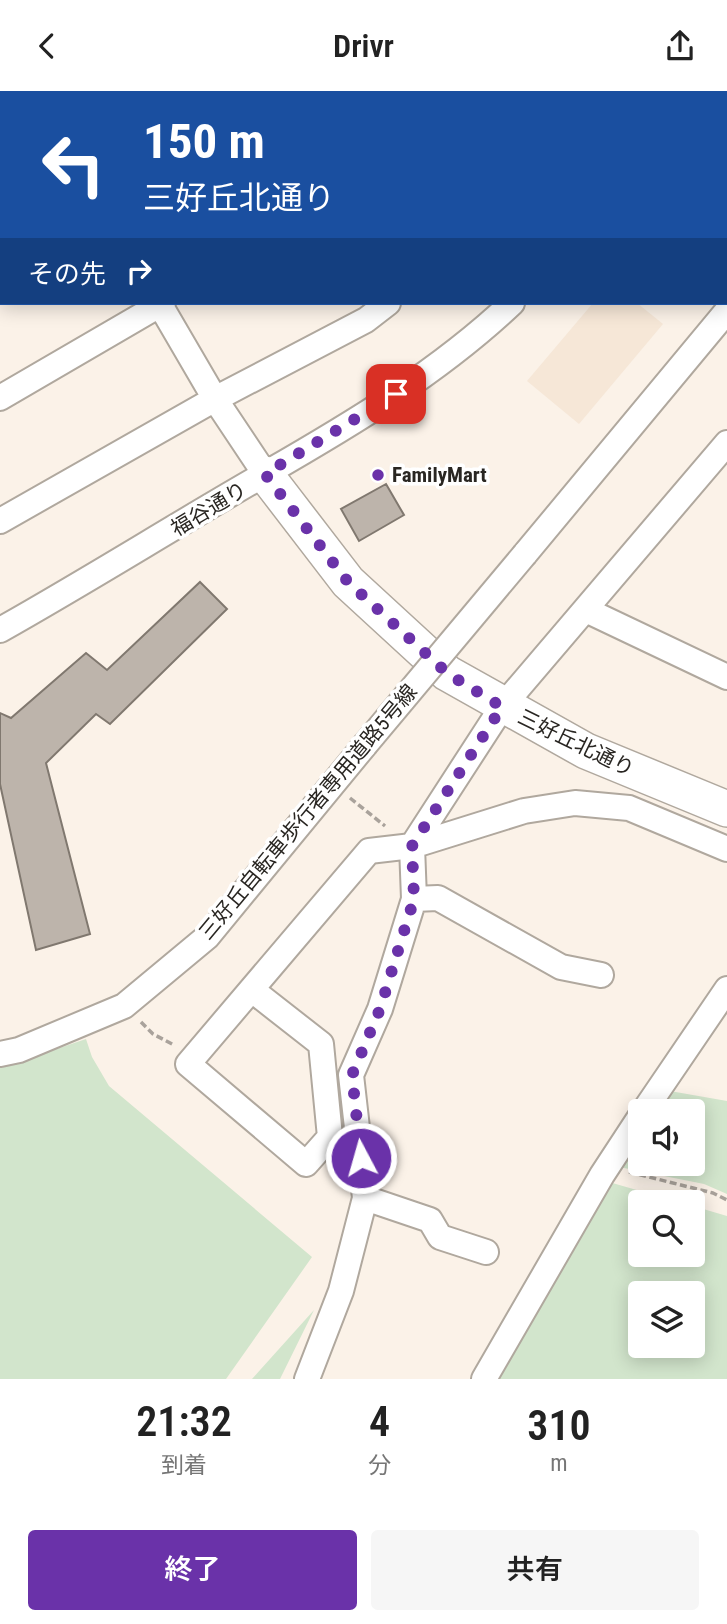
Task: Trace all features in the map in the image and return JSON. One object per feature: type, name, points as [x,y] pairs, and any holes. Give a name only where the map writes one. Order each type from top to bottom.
[{"type":"street","points":[[0,398],[158,305]]},
{"type":"street","points":[[162,305],[215,399],[265,474]]},
{"type":"street","points":[[0,521],[215,399],[366,320],[385,305]]},
{"type":"street","name":"福谷通り","points":[[0,630],[118,564],[396,394],[473,339],[510,305]]},
{"type":"street","name":"三好丘自転車歩行者専用道路5号線","points":[[0,1054],[19,1050],[124,1006],[207,937],[727,311]]},
{"type":"street","points":[[307,1379],[341,1291],[365,1198],[352,1075],[380,1009],[414,899],[412,846],[502,707],[727,443]]},
{"type":"street","name":"三好丘北通り","points":[[265,474],[348,582],[447,673],[502,707],[586,751],[727,809]]},
{"type":"street","points":[[586,610],[719,674],[727,652]]},
{"type":"street","points":[[252,991],[321,1044],[330,1137],[306,1164],[188,1065],[369,851],[412,846],[524,811],[575,803],[629,808],[727,849]]},
{"type":"street","points":[[414,899],[438,898],[561,967],[601,975]]},
{"type":"street","points":[[652,1099],[727,989]]},
{"type":"street","points":[[484,1379],[601,1175],[628,1135]]},
{"type":"street","points":[[365,1198],[430,1220],[440,1237],[459,1231],[485,1252]]},
{"type":"path","points":[[124,1006],[153,1034],[194,1057]]},
{"type":"path","points":[[601,1175],[628,1171],[713,1193],[727,1200]]},
{"type":"shaded area","points":[[591,305],[639,305],[663,324],[579,424],[527,381]]},
{"type":"green space","points":[[86,1039],[92,1057],[109,1086],[312,1257],[226,1379],[0,1379],[0,1068]]},
{"type":"green space","points":[[670,1091],[727,1101],[727,1194],[704,1184],[664,1176],[705,1176],[705,1099],[664,1099]]},
{"type":"green space","points":[[628,1153],[628,1169],[619,1167]]},
{"type":"green space","points":[[609,1182],[637,1190],[628,1190],[628,1267],[705,1267],[705,1210],[727,1216],[727,1379],[493,1379]]},
{"type":"green space","points":[[314,1310],[280,1379],[252,1379]]},
{"type":"building","points":[[386,484],[404,515],[359,541],[341,509]]},
{"type":"building","points":[[200,582],[227,609],[110,724],[96,714],[46,763],[90,934],[36,950],[0,784],[0,713],[11,718],[86,653],[107,670]]},
{"type":"place","name":"FamilyMart","points":[[378,475]]},
{"type":"route","points":[[361,1158],[352,1075],[380,1009],[414,899],[412,846],[502,707],[447,673],[348,582],[265,474],[396,394]]}]
